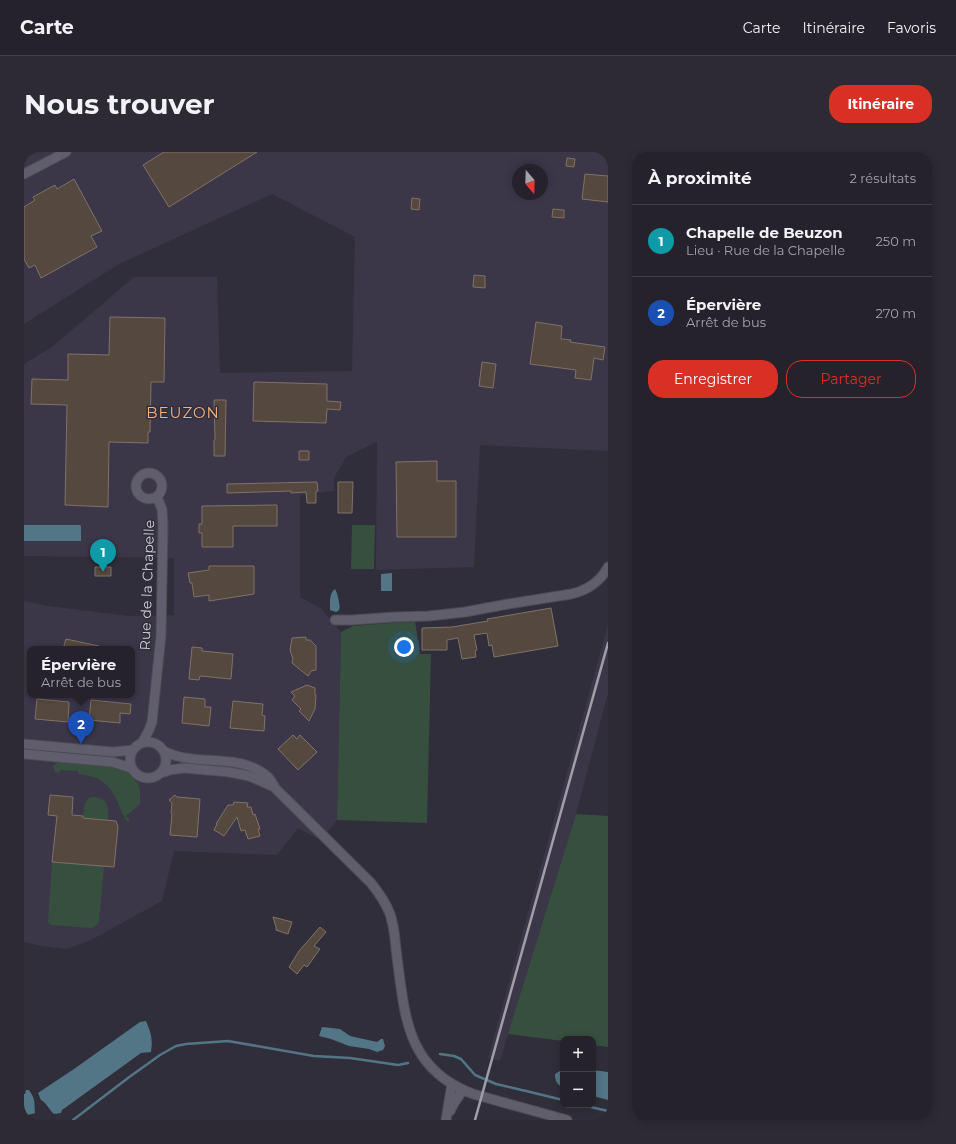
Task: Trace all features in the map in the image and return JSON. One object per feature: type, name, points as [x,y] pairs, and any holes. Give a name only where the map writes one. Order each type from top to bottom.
[{"type":"street","points":[[24,174],[66,152]]},
{"type":"street","name":"Rue de la Chapelle","points":[[156,498],[161,505],[163,513],[163,549],[161,632],[152,722],[154,736],[161,748]]},
{"type":"street","points":[[335,620],[429,616],[464,612],[571,594],[580,592],[592,586],[603,575],[608,567]]},
{"type":"street","name":"Rue de la Chapelle","points":[[142,743],[152,722]]},
{"type":"street","points":[[131,768],[130,759],[133,750],[142,743],[150,742],[178,757],[230,762],[247,766],[269,778],[275,788],[371,883],[378,892],[390,914],[405,1014],[412,1037],[422,1056],[431,1068],[452,1084],[463,1090],[567,1120]]},
{"type":"street","points":[[24,744],[113,752],[133,750]]},
{"type":"street","points":[[161,748],[166,757],[166,762],[161,773]]},
{"type":"street","points":[[24,754],[112,762],[131,768],[137,775],[145,778],[154,778],[161,773],[170,770],[184,768],[229,772],[249,776],[275,788]]},
{"type":"street","points":[[446,1120],[452,1084]]},
{"type":"street","points":[[446,1120],[454,1103],[463,1090]]},
{"type":"shaded area","points":[[24,152],[608,152],[608,451],[480,445],[474,567],[376,570],[377,442],[346,457],[334,478],[334,491],[300,495],[300,597],[322,609],[341,632],[337,820],[328,831],[316,838],[298,828],[277,855],[174,851],[162,901],[91,940],[67,949],[41,946],[24,942],[24,601],[48,606],[129,616],[174,615],[174,558],[24,556],[24,364],[52,347],[134,277],[217,277],[220,373],[352,371],[355,237],[272,194],[119,264],[24,324]]},
{"type":"shaded area","points":[[608,625],[608,693],[576,814],[500,1061],[488,1058]]},
{"type":"green space","points":[[352,525],[375,525],[374,569],[351,569]]},
{"type":"green space","points":[[415,621],[420,654],[431,654],[427,823],[337,820],[341,632],[353,626]]},
{"type":"green space","points":[[59,761],[107,765],[126,770],[138,783],[140,790],[140,804],[126,816],[130,820],[128,822],[125,819],[114,794],[104,783],[98,779],[78,774],[78,771],[60,770],[60,772],[55,772],[53,766]]},
{"type":"green space","points":[[93,797],[102,799],[107,804],[108,821],[83,818],[84,805],[89,798]]},
{"type":"green space","points":[[576,814],[608,816],[608,1047],[596,1045],[596,1036],[560,1036],[560,1041],[508,1034]]},
{"type":"green space","points":[[52,862],[104,866],[99,922],[97,925],[91,928],[51,925],[48,922]]},
{"type":"water","points":[[24,525],[80,525],[81,541],[24,541]]},
{"type":"water","points":[[392,573],[392,591],[381,591],[381,574]]},
{"type":"water","points":[[335,589],[340,605],[339,610],[336,612],[330,610],[331,596]]},
{"type":"water","points":[[146,1021],[151,1036],[151,1052],[141,1053],[62,1110],[61,1113],[54,1114],[41,1100],[38,1093],[140,1022]]},
{"type":"water","points":[[322,1027],[340,1029],[350,1036],[377,1042],[383,1039],[385,1046],[383,1050],[377,1052],[369,1049],[349,1046],[319,1036]]},
{"type":"water","points":[[596,1070],[608,1072],[608,1100],[596,1097]]},
{"type":"water","points":[[560,1071],[560,1086],[555,1079],[555,1074]]},
{"type":"water","points":[[26,1090],[29,1090],[33,1096],[35,1113],[24,1116],[24,1094]]},
{"type":"building","points":[[164,152],[257,152],[169,207],[143,165]]},
{"type":"building","points":[[567,158],[575,159],[574,167],[566,166]]},
{"type":"building","points":[[585,174],[608,176],[608,202],[582,199]]},
{"type":"building","points":[[74,179],[102,231],[91,236],[97,247],[41,278],[35,265],[29,268],[24,259],[24,207],[35,200],[33,197],[55,185],[57,189]]},
{"type":"building","points":[[412,198],[420,199],[419,210],[411,209]]},
{"type":"building","points":[[553,209],[564,210],[564,218],[552,217]]},
{"type":"building","points":[[474,275],[485,276],[485,288],[473,287]]},
{"type":"building","points":[[110,317],[165,318],[164,382],[151,382],[150,432],[148,432],[148,443],[109,442],[108,507],[65,505],[67,405],[31,404],[32,379],[68,380],[68,354],[109,355]]},
{"type":"building","points":[[536,322],[562,326],[561,339],[571,340],[570,342],[605,347],[603,360],[594,358],[591,380],[575,378],[576,370],[530,364]]},
{"type":"building","points":[[482,362],[496,364],[493,388],[479,386]]},
{"type":"building","points":[[254,382],[327,384],[327,401],[341,402],[340,410],[327,409],[326,423],[253,421]]},
{"type":"building","points":[[214,400],[226,400],[225,456],[214,456]]},
{"type":"building","points":[[299,451],[309,451],[309,460],[299,460]]},
{"type":"building","points":[[437,461],[437,481],[456,481],[456,537],[397,537],[396,462]]},
{"type":"building","points":[[317,482],[318,491],[316,491],[316,503],[307,503],[306,492],[227,493],[227,484]]},
{"type":"building","points":[[338,482],[353,482],[352,513],[338,513]]},
{"type":"building","points":[[277,505],[277,526],[233,526],[233,547],[202,547],[202,533],[199,533],[199,524],[202,524],[202,506]]},
{"type":"building","points":[[209,566],[254,566],[254,594],[209,601],[209,595],[194,597],[192,583],[190,583],[188,573],[209,570]]},
{"type":"building","points":[[95,567],[111,567],[111,576],[95,576]]},
{"type":"building","points":[[551,608],[558,646],[494,657],[492,645],[489,646],[487,633],[474,635],[477,650],[475,651],[476,657],[462,659],[458,638],[447,640],[447,650],[422,650],[422,628],[452,627],[488,621],[487,619]]},
{"type":"building","points":[[306,637],[306,640],[310,640],[316,646],[316,670],[311,671],[308,676],[292,663],[293,659],[290,650],[292,638]]},
{"type":"building","points":[[66,639],[99,646],[64,646]]},
{"type":"building","points":[[192,647],[202,648],[202,651],[233,654],[231,679],[200,676],[199,680],[189,679]]},
{"type":"building","points":[[307,685],[315,688],[316,695],[315,709],[309,721],[299,711],[301,709],[292,700],[295,696],[291,692]]},
{"type":"building","points":[[184,697],[205,699],[205,707],[211,707],[209,726],[182,723]]},
{"type":"building","points":[[37,699],[69,702],[68,722],[35,719]]},
{"type":"building","points":[[91,700],[131,704],[130,714],[120,713],[120,723],[89,720]]},
{"type":"building","points":[[233,701],[263,704],[262,715],[265,716],[264,731],[230,728]]},
{"type":"building","points":[[293,735],[297,739],[300,735],[317,752],[298,770],[278,749]]},
{"type":"building","points":[[50,795],[73,797],[72,815],[83,816],[83,818],[116,821],[118,827],[114,867],[52,862],[57,816],[48,815]]},
{"type":"building","points":[[175,795],[177,797],[200,799],[197,837],[170,835],[172,803],[169,800]]},
{"type":"building","points":[[234,802],[248,803],[247,807],[251,807],[253,815],[255,814],[260,829],[258,829],[260,836],[248,839],[245,830],[241,831],[237,817],[224,836],[214,830],[228,805],[233,805]]},
{"type":"building","points":[[273,917],[292,922],[288,934],[276,930]]},
{"type":"building","points":[[320,927],[326,932],[314,946],[320,949],[307,967],[304,965],[297,974],[289,967],[299,951]]},
{"type":"waterway","points":[[73,1120],[160,1055],[176,1046],[186,1044],[228,1041],[314,1056],[350,1058],[398,1065],[408,1063]]},
{"type":"waterway","points":[[440,1054],[454,1056],[461,1059],[475,1075],[496,1084],[560,1099]]},
{"type":"waterway","points":[[595,1108],[608,1111]]},
{"type":"railway","points":[[475,1120],[608,643]]},
{"type":"place","name":"Chapelle de Beuzon","points":[[103,572]]},
{"type":"place","name":"Épervière","points":[[81,744]]},
{"type":"district","name":"BEUZON","points":[[183,413]]}]
